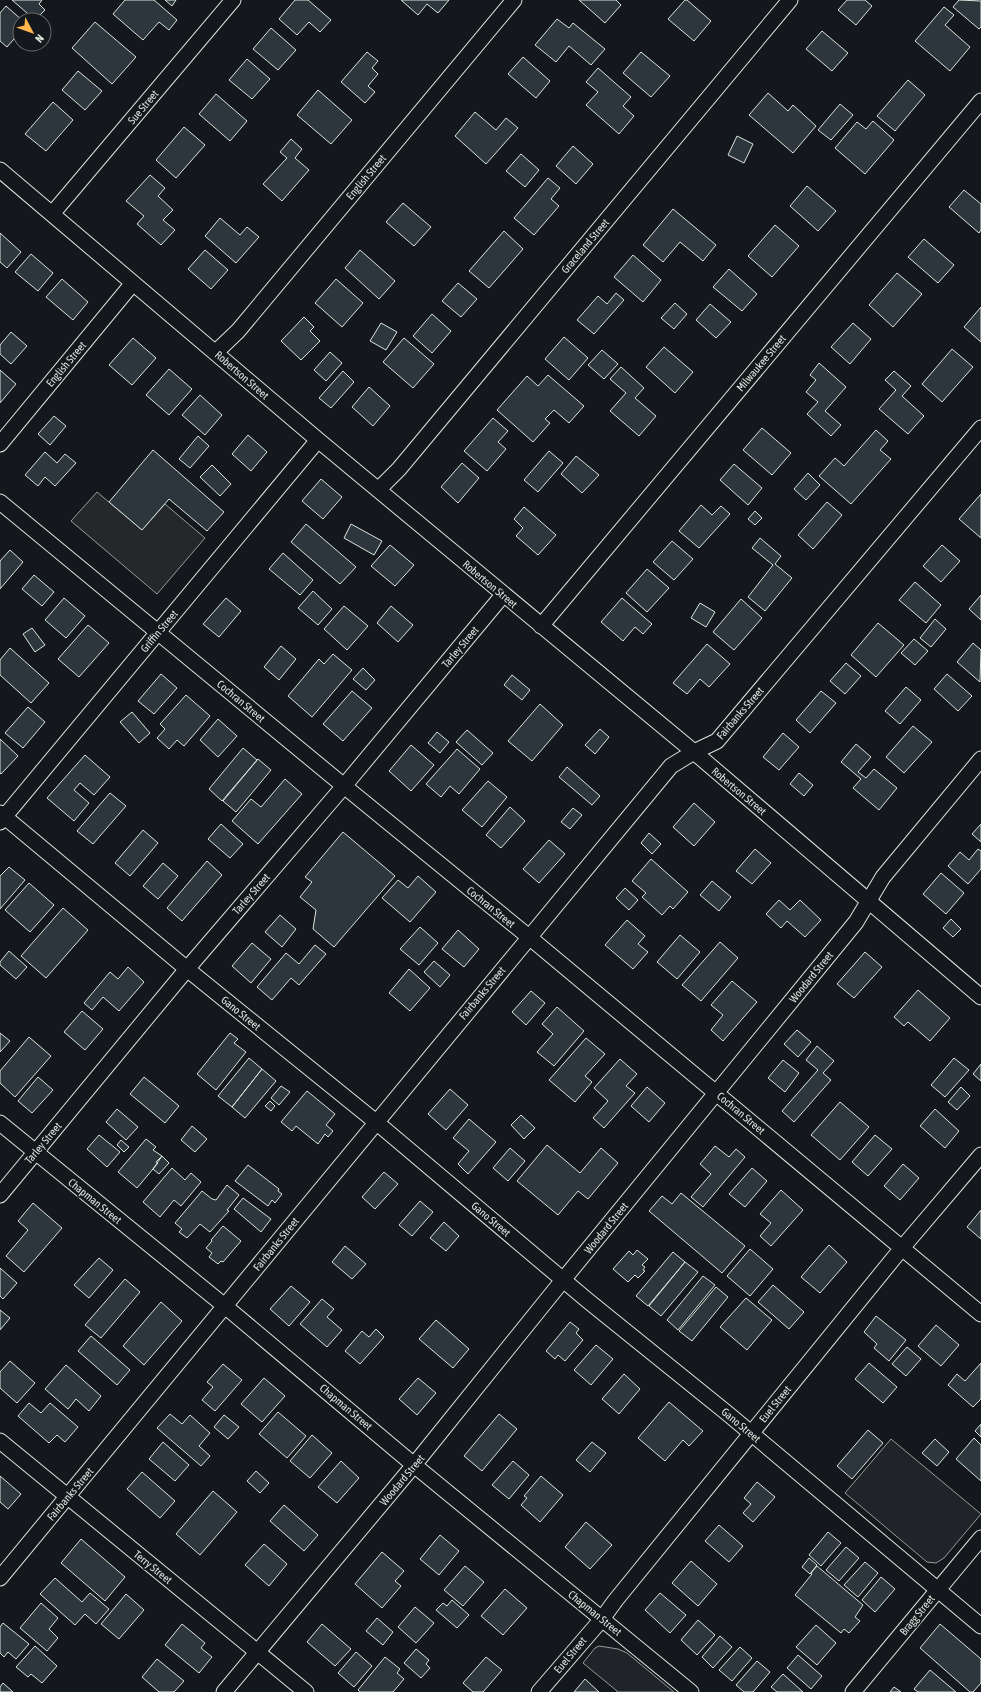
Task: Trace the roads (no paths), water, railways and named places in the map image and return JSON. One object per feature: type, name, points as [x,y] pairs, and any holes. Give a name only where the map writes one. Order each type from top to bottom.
[{"type":"street","name":"Sue Street","points":[[52,214],[233,0]]},
{"type":"street","name":"English Street","points":[[216,352],[238,331],[514,0]]},
{"type":"street","name":"Graceland Street","points":[[378,490],[409,457],[790,0]]},
{"type":"street","name":"Milwaukee Street","points":[[541,626],[981,101]]},
{"type":"street","name":"Robertson Street","points":[[0,170],[318,440],[694,752],[981,997]]},
{"type":"street","name":"English Street","points":[[0,444],[133,283]]},
{"type":"street","name":"Fairbanks Street","points":[[0,1578],[226,1307],[376,1122],[671,766],[694,752],[717,741],[981,428]]},
{"type":"street","name":"Griffin Street","points":[[1,817],[318,440]]},
{"type":"street","name":"Cochran Street","points":[[0,502],[529,937],[981,1314]]},
{"type":"street","name":"Tarley Street","points":[[0,1195],[187,969],[344,786],[503,595]]},
{"type":"street","name":"Woodard Street","points":[[224,1692],[414,1465],[563,1280],[856,922],[882,877],[981,759]]},
{"type":"street","name":"Gano Street","points":[[1,817],[376,1122],[563,1280],[751,1434],[981,1626]]},
{"type":"street","name":"Chapman Street","points":[[0,1123],[226,1307],[414,1465],[690,1692]]},
{"type":"street","name":"Euel Street","points":[[539,1692],[602,1619],[614,1601],[902,1248],[981,1155]]},
{"type":"street","name":"Terry Street","points":[[0,1441],[306,1692]]},
{"type":"street","name":"Bragg Street","points":[[854,1692],[981,1538]]}]
